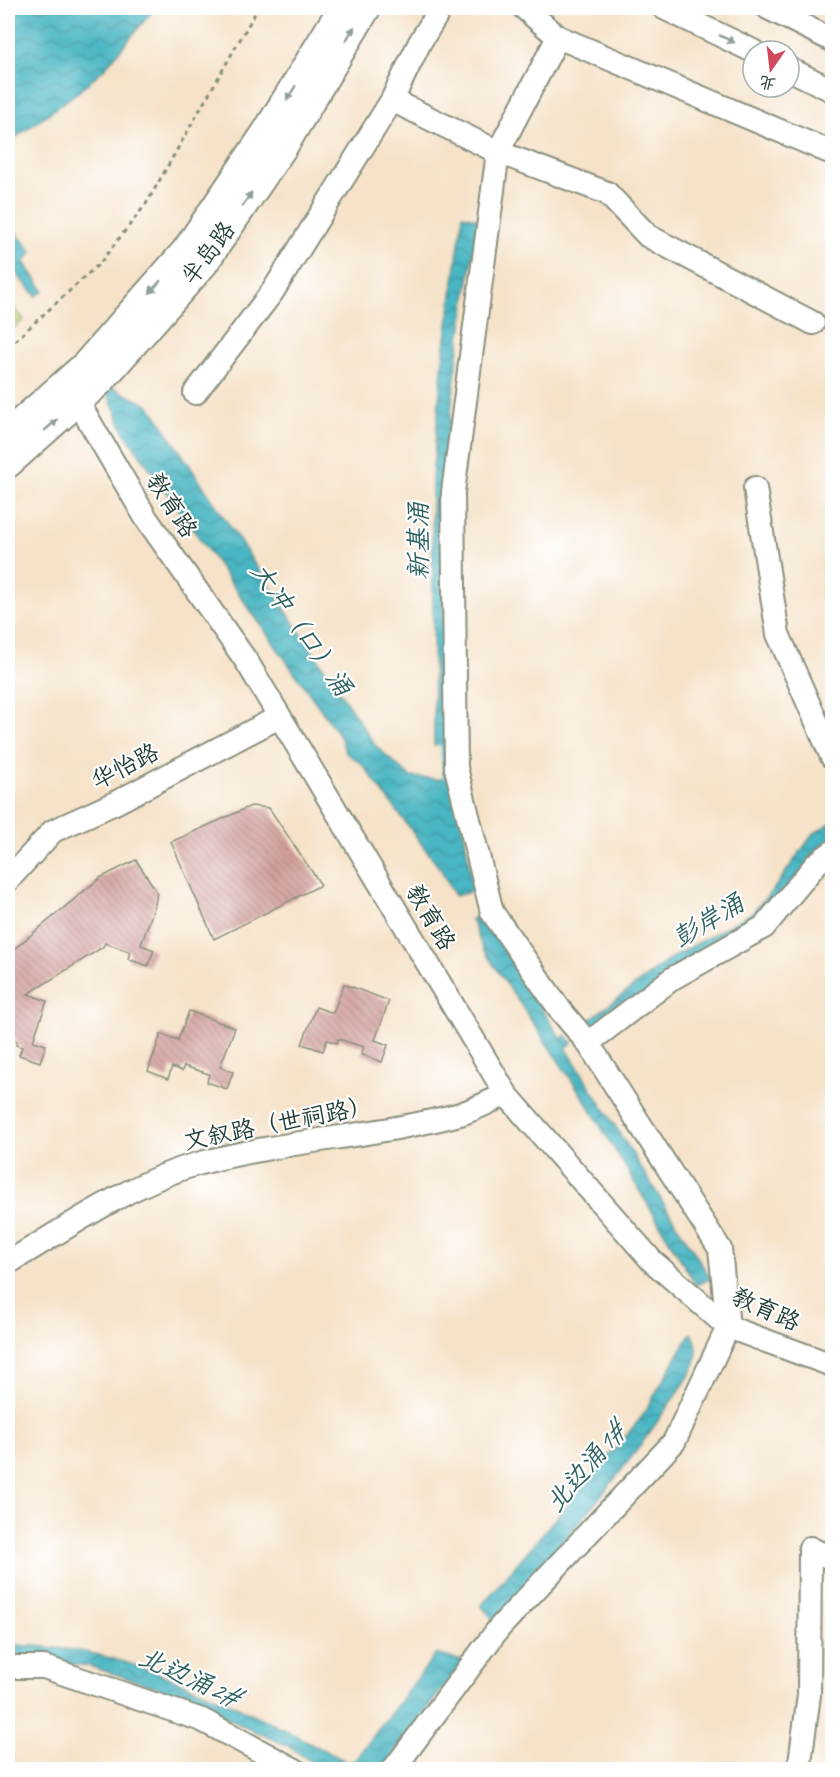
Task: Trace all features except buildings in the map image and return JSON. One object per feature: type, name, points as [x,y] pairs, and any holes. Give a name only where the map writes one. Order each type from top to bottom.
[{"type":"main road","name":"半岛路","points":[[8,434],[85,366],[186,251],[266,133],[344,8]]},
{"type":"main road","name":"半岛路","points":[[8,464],[100,381],[203,264],[284,145],[366,8]]},
{"type":"street","points":[[195,393],[273,291],[392,100],[420,42],[441,8]]},
{"type":"street","points":[[524,8],[558,37],[832,153]]},
{"type":"street","points":[[664,8],[741,45]]},
{"type":"street","points":[[768,8],[832,40]]},
{"type":"street","points":[[393,1770],[500,1628],[674,1442],[728,1327],[720,1249],[588,1043],[561,1011],[492,912],[456,768],[453,492],[498,152],[558,37]]},
{"type":"street","points":[[801,75],[832,90]]},
{"type":"street","points":[[392,100],[498,152],[607,193],[648,236],[813,322]]},
{"type":"street","name":"教育路","points":[[78,402],[146,518],[247,662],[506,1094],[652,1262],[728,1327],[832,1365]]},
{"type":"street","points":[[755,488],[778,634],[832,757]]},
{"type":"street","name":"华怡路","points":[[8,880],[53,831],[115,803],[279,717]]},
{"type":"street","points":[[588,1043],[673,978],[764,927],[817,863],[832,852]]},
{"type":"street","name":"文叙路（世祠路）","points":[[8,1263],[163,1175],[199,1163],[262,1149],[396,1127],[462,1113],[506,1094]]},
{"type":"street","points":[[799,1770],[809,1695],[810,1548],[832,1559]]},
{"type":"street","points":[[8,1667],[44,1666],[202,1720],[295,1770]]},
{"type":"path","points":[[8,346],[100,263],[146,204],[258,8]]},
{"type":"green space","points":[[8,301],[24,320],[8,332]]},
{"type":"water","points":[[8,8],[155,8],[105,68],[78,92],[8,143]]},
{"type":"water","points":[[463,215],[479,219],[456,369],[445,481],[442,575],[449,742],[434,745],[432,479],[442,368]]},
{"type":"water","points":[[8,223],[32,252],[24,262],[44,291],[36,296],[14,271],[8,273]]},
{"type":"water","points":[[111,387],[150,406],[375,745],[410,777],[453,780],[458,792],[473,891],[455,896],[441,870],[362,764],[345,752],[341,738],[124,432],[106,389]]},
{"type":"water","points":[[832,822],[832,839],[822,846],[765,918],[589,1029],[585,1023],[673,957],[753,912],[773,890],[813,834]]},
{"type":"water","points":[[482,916],[561,1039],[566,1035],[572,1043],[566,1048],[711,1279],[696,1285],[585,1100],[483,949],[471,919]]},
{"type":"water","points":[[691,1333],[696,1343],[697,1355],[687,1380],[628,1462],[494,1620],[481,1606],[641,1418]]},
{"type":"water","points":[[8,1645],[77,1651],[131,1664],[226,1701],[347,1762],[354,1761],[436,1654],[463,1661],[382,1769],[323,1770],[290,1747],[159,1688],[89,1666],[8,1657]]},
{"type":"waterway","name":"新基涌","points":[[442,739],[446,786]]},
{"type":"water label","name":"大冲（口）涌","points":[[302,629]]},
{"type":"water label","name":"彭岸涌","points":[[708,920]]},
{"type":"water label","name":"北边涌1#","points":[[584,1468]]},
{"type":"water label","name":"北边涌2#","points":[[188,1676]]}]
